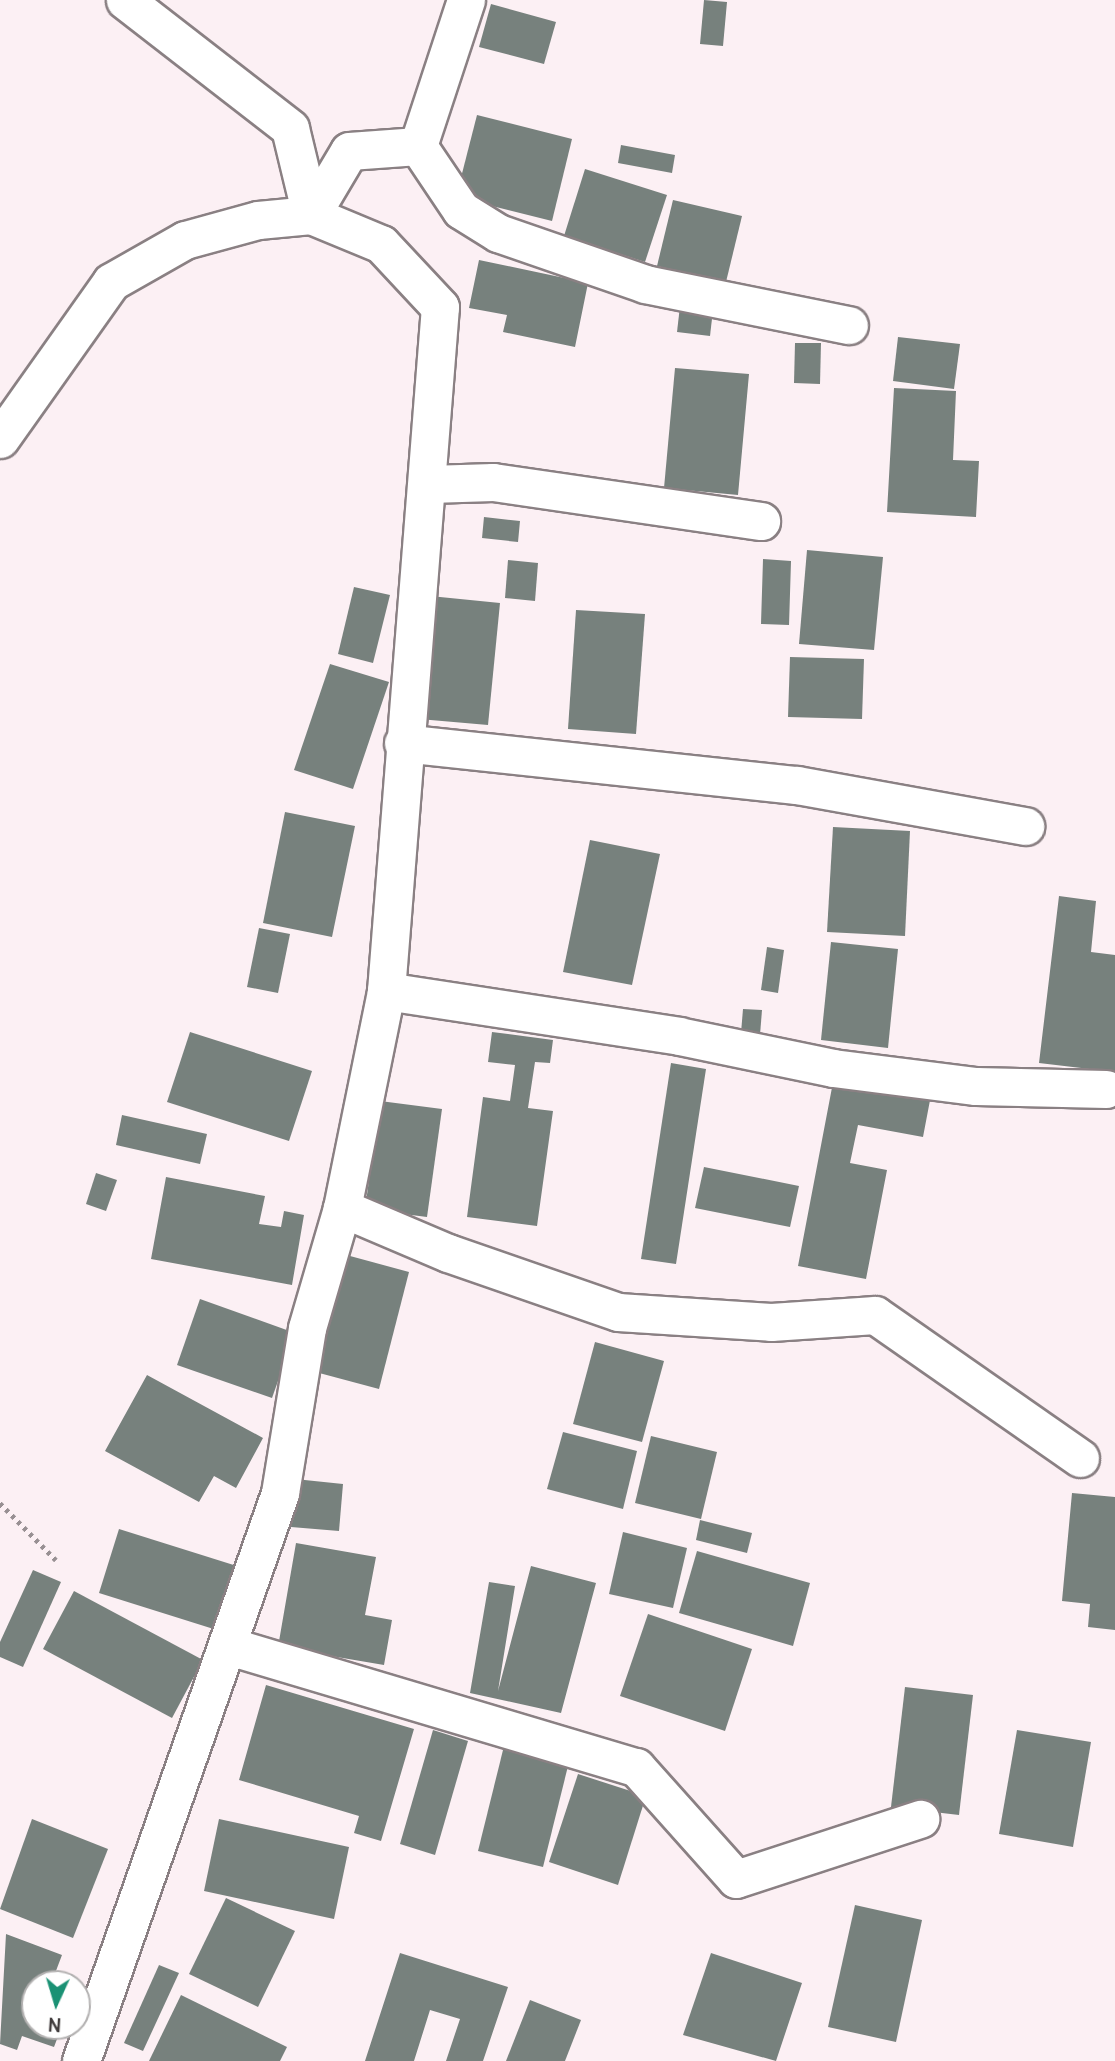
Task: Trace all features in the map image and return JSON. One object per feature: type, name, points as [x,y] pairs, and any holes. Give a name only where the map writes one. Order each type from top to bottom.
[{"type":"street","points":[[125,0],[290,128],[311,215]]},
{"type":"street","points":[[418,146],[471,4]]},
{"type":"street","points":[[311,215],[349,151],[418,146]]},
{"type":"street","points":[[418,146],[461,210],[498,233],[645,284],[849,326]]},
{"type":"street","points":[[0,439],[111,282],[185,240],[258,220],[311,215],[381,244],[440,307],[429,484],[403,743],[386,991],[342,1208],[307,1328],[280,1493],[229,1646],[81,2061]]},
{"type":"street","points":[[429,484],[493,482],[761,521]]},
{"type":"street","points":[[403,743],[797,785],[1025,826]]},
{"type":"street","points":[[386,991],[680,1035],[832,1068],[976,1086],[1106,1089]]},
{"type":"street","points":[[342,1208],[448,1254],[618,1312],[771,1322],[875,1315],[1080,1458]]},
{"type":"street","points":[[229,1646],[636,1767],[736,1879],[920,1819]]},
{"type":"path","points":[[0,1503],[56,1560]]},
{"type":"building","points":[[704,0],[727,2],[723,46],[700,44]]},
{"type":"building","points":[[491,4],[556,22],[544,64],[479,47]]},
{"type":"building","points":[[477,115],[572,139],[552,221],[456,197]]},
{"type":"building","points":[[621,145],[675,155],[672,173],[618,163]]},
{"type":"building","points":[[585,169],[667,195],[645,262],[564,236]]},
{"type":"building","points":[[673,200],[742,216],[726,282],[657,266]]},
{"type":"building","points":[[479,260],[588,283],[575,347],[503,332],[507,315],[469,308]]},
{"type":"building","points":[[680,306],[713,310],[710,336],[677,332]]},
{"type":"building","points":[[898,337],[960,344],[954,389],[893,381]]},
{"type":"building","points":[[795,343],[821,343],[820,384],[794,383]]},
{"type":"building","points":[[675,368],[749,374],[738,495],[664,488]]},
{"type":"building","points":[[894,388],[956,391],[953,460],[979,461],[976,517],[887,512]]},
{"type":"building","points":[[484,517],[520,521],[518,542],[482,538]]},
{"type":"building","points":[[807,550],[883,557],[874,650],[799,644]]},
{"type":"building","points":[[763,559],[791,561],[789,625],[761,624]]},
{"type":"building","points":[[508,560],[538,563],[535,601],[505,598]]},
{"type":"building","points":[[354,587],[390,595],[373,663],[338,654]]},
{"type":"building","points":[[430,596],[500,603],[488,725],[419,719]]},
{"type":"building","points":[[576,610],[645,614],[636,734],[568,729]]},
{"type":"building","points":[[790,657],[864,659],[862,719],[788,717]]},
{"type":"building","points":[[330,664],[389,682],[353,789],[294,770]]},
{"type":"building","points":[[285,812],[355,826],[332,937],[263,923]]},
{"type":"building","points":[[833,827],[910,831],[905,936],[827,932]]},
{"type":"building","points":[[590,840],[660,854],[632,985],[563,972]]},
{"type":"building","points":[[1059,896],[1096,901],[1091,952],[1115,955],[1115,1072],[1039,1063]]},
{"type":"building","points":[[259,928],[290,934],[278,993],[247,987]]},
{"type":"building","points":[[831,942],[898,949],[888,1048],[821,1040]]},
{"type":"building","points":[[767,947],[784,950],[778,993],[761,990]]},
{"type":"building","points":[[743,1009],[762,1010],[760,1035],[741,1033]]},
{"type":"building","points":[[190,1032],[312,1071],[289,1141],[167,1102]]},
{"type":"building","points":[[492,1032],[553,1040],[550,1063],[535,1062],[528,1108],[553,1111],[537,1226],[467,1217],[483,1097],[510,1101],[515,1065],[488,1062]]},
{"type":"building","points":[[671,1063],[706,1069],[676,1264],[641,1259]]},
{"type":"building","points":[[834,1077],[931,1095],[923,1137],[858,1125],[850,1163],[887,1170],[866,1279],[798,1266]]},
{"type":"building","points":[[380,1101],[442,1109],[427,1217],[365,1209]]},
{"type":"building","points":[[122,1115],[207,1134],[200,1164],[116,1145]]},
{"type":"building","points":[[704,1167],[799,1186],[790,1227],[695,1208]]},
{"type":"building","points":[[96,1173],[117,1180],[106,1211],[86,1204]]},
{"type":"building","points":[[166,1177],[265,1196],[259,1224],[281,1227],[284,1211],[304,1215],[292,1285],[151,1259]]},
{"type":"building","points":[[339,1253],[409,1272],[379,1389],[308,1370]]},
{"type":"building","points":[[200,1299],[295,1333],[272,1398],[177,1365]]},
{"type":"building","points":[[595,1342],[664,1361],[642,1442],[573,1424]]},
{"type":"building","points":[[147,1375],[263,1438],[236,1488],[214,1476],[199,1502],[105,1451]]},
{"type":"building","points":[[563,1432],[637,1451],[623,1509],[547,1489]]},
{"type":"building","points":[[651,1436],[717,1452],[701,1519],[635,1503]]},
{"type":"building","points":[[295,1479],[343,1484],[339,1531],[291,1527]]},
{"type":"building","points":[[1072,1493],[1115,1497],[1115,1630],[1088,1627],[1090,1604],[1062,1601]]},
{"type":"building","points":[[700,1520],[752,1533],[747,1553],[696,1540]]},
{"type":"building","points":[[119,1529],[240,1567],[220,1631],[99,1593]]},
{"type":"building","points":[[623,1532],[687,1548],[673,1608],[609,1594]]},
{"type":"building","points":[[296,1543],[376,1557],[365,1615],[392,1620],[384,1665],[278,1647]]},
{"type":"building","points":[[697,1551],[810,1583],[793,1646],[679,1613]]},
{"type":"building","points":[[531,1566],[596,1583],[561,1713],[470,1693],[489,1582],[515,1586],[498,1691]]},
{"type":"building","points":[[33,1570],[61,1582],[23,1667],[0,1657],[0,1642]]},
{"type":"building","points":[[74,1591],[203,1660],[172,1718],[43,1649]]},
{"type":"building","points":[[648,1614],[752,1649],[725,1731],[620,1696]]},
{"type":"building","points":[[266,1685],[414,1729],[381,1841],[354,1833],[359,1816],[239,1780]]},
{"type":"building","points":[[905,1687],[973,1695],[959,1815],[891,1807]]},
{"type":"building","points":[[433,1730],[468,1741],[435,1855],[400,1844]]},
{"type":"building","points":[[1017,1730],[1091,1742],[1073,1847],[999,1834]]},
{"type":"building","points":[[504,1746],[569,1762],[543,1867],[478,1851]]},
{"type":"building","points":[[578,1774],[646,1796],[618,1885],[549,1862]]},
{"type":"building","points":[[32,1819],[108,1849],[73,1938],[0,1909]]},
{"type":"building","points":[[219,1819],[349,1847],[334,1919],[204,1891]]},
{"type":"building","points":[[226,1898],[295,1931],[258,2007],[189,1974]]},
{"type":"building","points":[[855,1905],[922,1920],[896,2042],[828,2027]]},
{"type":"building","points":[[6,1934],[62,1955],[56,1970],[21,1970],[21,2039],[17,2050],[0,2044]]},
{"type":"building","points":[[400,1953],[508,1987],[483,2061],[446,2061],[460,2019],[430,2010],[414,2061],[365,2061]]},
{"type":"building","points":[[711,1953],[802,1983],[776,2061],[683,2035]]},
{"type":"building","points":[[159,1965],[179,1973],[143,2051],[124,2043]]},
{"type":"building","points":[[181,1995],[287,2047],[280,2061],[149,2061]]},
{"type":"building","points":[[530,2000],[581,2020],[565,2061],[506,2061]]},
{"type":"building","points":[[34,2040],[57,2040],[54,2047]]}]
